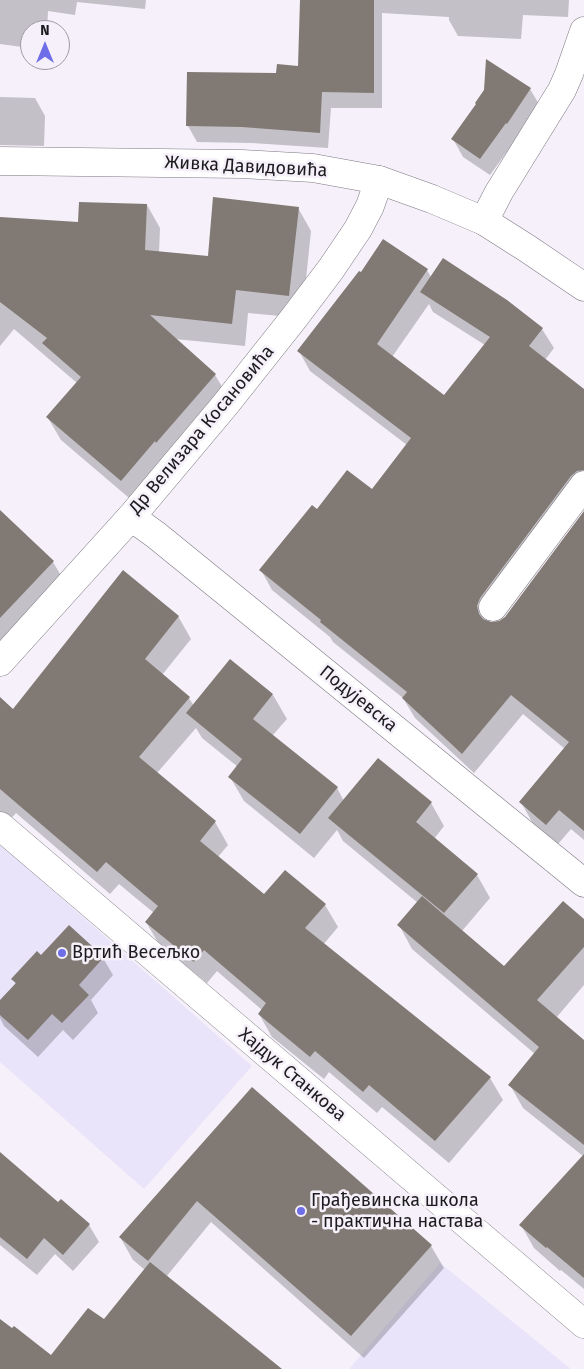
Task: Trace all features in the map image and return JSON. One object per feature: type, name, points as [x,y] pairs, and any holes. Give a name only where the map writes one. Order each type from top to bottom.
[{"type":"street","points":[[484,221],[499,192],[562,90],[584,31]]},
{"type":"street","name":"Живка Давидовића","points":[[0,161],[242,164],[313,168],[379,180],[432,199],[484,221],[584,287]]},
{"type":"street","name":"Др Велизара Косановића","points":[[0,662],[131,516],[225,405],[294,318],[358,229],[370,206],[379,180]]},
{"type":"street","points":[[494,607],[583,487]]},
{"type":"street","name":"Подујевска","points":[[131,516],[584,883]]},
{"type":"street","name":"Хајдук Станкова","points":[[0,826],[584,1324]]},
{"type":"shaded area","name":"Вртић Весељко","points":[[0,844],[252,1066],[144,1189],[0,1062]]},
{"type":"shaded area","points":[[440,1263],[571,1369],[349,1369]]},
{"type":"building","points":[[300,0],[374,0],[374,93],[322,92],[320,133],[242,127],[186,126],[187,72],[276,73],[277,64],[298,66]]},
{"type":"building","points":[[486,59],[531,88],[507,124],[480,159],[451,139],[484,90]]},
{"type":"building","points":[[213,197],[299,207],[289,296],[236,290],[232,324],[150,315],[216,374],[121,481],[46,417],[81,377],[42,343],[47,338],[0,302],[0,217],[78,222],[79,202],[147,204],[145,250],[208,256]]},
{"type":"building","points":[[383,239],[428,269],[377,344],[444,395],[490,337],[420,292],[443,258],[507,300],[543,328],[529,346],[584,389],[584,470],[577,471],[571,476],[480,598],[477,606],[479,614],[483,619],[491,622],[499,621],[505,617],[584,511],[584,831],[559,810],[546,825],[519,802],[569,742],[511,695],[462,754],[402,698],[407,692],[259,570],[312,505],[317,509],[347,470],[372,489],[411,438],[297,351],[359,271],[361,272]]},
{"type":"building","points":[[0,510],[54,561],[0,618]]},
{"type":"building","points":[[123,570],[179,616],[145,659],[190,697],[139,757],[216,821],[200,841],[264,894],[285,870],[326,904],[305,928],[491,1077],[435,1141],[369,1085],[363,1092],[315,1051],[310,1057],[258,1014],[266,1003],[204,950],[194,962],[145,922],[158,906],[106,862],[97,872],[0,789],[0,697],[13,709]]},
{"type":"building","points":[[230,659],[273,694],[253,719],[338,787],[300,834],[228,777],[242,759],[186,713]]},
{"type":"building","points":[[378,758],[432,802],[416,822],[478,874],[444,913],[328,818]]},
{"type":"building","points":[[422,896],[504,966],[563,901],[584,919],[584,947],[537,1000],[584,1040],[584,1145],[508,1085],[539,1047],[397,925]]},
{"type":"building","points":[[69,925],[104,957],[79,985],[89,995],[62,1023],[52,1014],[28,1040],[0,1015],[0,1000],[16,983],[11,979],[37,951],[41,955]]},
{"type":"building","name":"Грађевинска школа - практична настава","points":[[252,1087],[432,1245],[351,1336],[197,1201],[148,1261],[119,1237]]},
{"type":"building","points":[[0,1152],[58,1202],[61,1199],[90,1224],[63,1255],[44,1238],[27,1259],[0,1237]]},
{"type":"building","points":[[584,1154],[584,1278],[519,1225]]},
{"type":"building","points":[[150,1262],[282,1369],[0,1369],[0,1319],[12,1328],[14,1326],[51,1355],[88,1308],[104,1319]]},
{"type":"place","name":"Вртић Весељко","points":[[62,953]]},
{"type":"place","name":"Грађевинска школа - практична настава","points":[[301,1211]]}]
